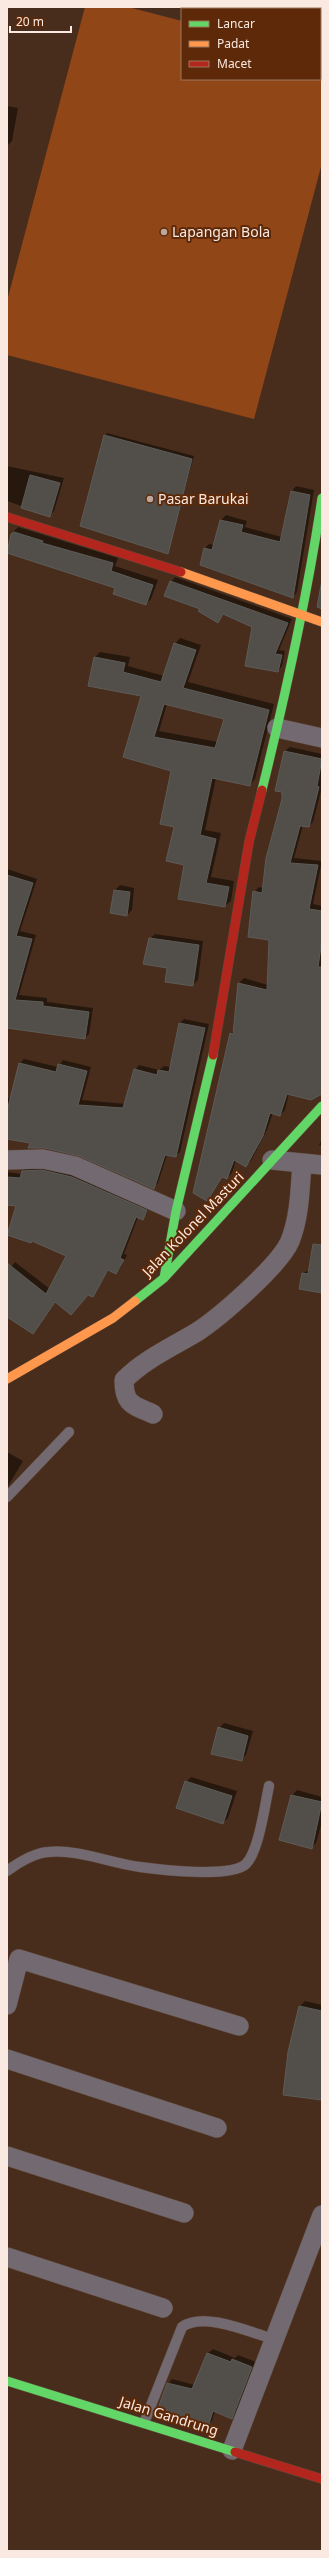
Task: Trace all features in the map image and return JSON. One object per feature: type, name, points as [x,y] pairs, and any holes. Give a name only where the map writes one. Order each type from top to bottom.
[{"type":"street","points":[[164,1278],[176,1211],[214,1050],[249,842],[291,672],[301,614],[311,570],[322,498]]},
{"type":"street","points":[[7,517],[162,565],[322,622]]},
{"type":"street","points":[[277,728],[322,738]]},
{"type":"street","name":"Jalan Kolonel Masturi","points":[[7,1379],[113,1318],[164,1278],[322,1106]]},
{"type":"street","points":[[7,1160],[43,1159],[75,1166],[176,1211]]},
{"type":"street","points":[[272,1160],[322,1165]]},
{"type":"street","points":[[153,1414],[129,1403],[124,1394],[124,1380],[136,1367],[199,1330],[277,1262],[290,1241],[298,1212],[302,1162]]},
{"type":"street","points":[[7,2005],[19,1959],[239,2026]]},
{"type":"street","points":[[7,2059],[217,2128]]},
{"type":"street","points":[[7,2156],[184,2213]]},
{"type":"street","points":[[232,2450],[276,2340],[322,2216]]},
{"type":"street","points":[[7,2256],[163,2308]]},
{"type":"street","name":"Jalan Gandrung","points":[[7,2381],[322,2479]]},
{"type":"lane","points":[[7,1497],[69,1432]]},
{"type":"lane","points":[[7,1871],[20,1862],[46,1852],[69,1851],[141,1867],[216,1871],[231,1870],[245,1864],[254,1850],[269,1786]]},
{"type":"lane","points":[[144,2423],[182,2327],[188,2322],[200,2320],[217,2323],[276,2340]]},
{"type":"shaded area","name":"Lapangan Bola","points":[[85,7],[128,7],[181,21],[181,80],[321,80],[322,58],[322,163],[254,419],[7,355],[7,301]]},
{"type":"building","points":[[104,435],[192,459],[168,554],[80,526]]},
{"type":"building","points":[[30,475],[60,483],[50,517],[21,508]]},
{"type":"building","points":[[291,491],[310,495],[293,598],[200,565],[204,548],[212,550],[220,520],[243,525],[241,532],[280,542]]},
{"type":"building","points":[[14,532],[43,541],[42,543],[113,563],[111,571],[153,585],[146,605],[113,594],[115,588],[7,553],[11,534]]},
{"type":"building","points":[[322,580],[322,609],[317,607]]},
{"type":"building","points":[[170,581],[288,623],[275,654],[282,655],[278,672],[245,666],[252,627],[223,614],[218,623],[198,611],[200,609],[164,596]]},
{"type":"building","points":[[174,643],[196,650],[183,688],[269,710],[250,786],[212,778],[200,835],[216,839],[206,883],[229,887],[225,907],[178,899],[184,865],[166,861],[174,827],[160,824],[171,771],[123,757],[141,696],[88,686],[94,657],[125,663],[123,672],[161,682]],"holes":[[[164,704],[224,719],[215,748],[154,737]]]},
{"type":"building","points":[[284,751],[322,759],[317,786],[319,787],[309,827],[300,826],[290,863],[318,865],[309,909],[322,911],[322,940],[318,967],[322,967],[322,1094],[311,1100],[287,1094],[280,1116],[270,1113],[263,1136],[246,1167],[234,1160],[227,1179],[222,1177],[207,1201],[193,1193],[230,1033],[233,1034],[238,983],[267,990],[269,940],[248,937],[253,891],[262,893],[266,858],[282,799],[282,792],[275,791]]},
{"type":"building","points":[[7,875],[33,883],[16,936],[32,939],[15,1000],[43,1002],[43,1006],[89,1012],[85,1039],[7,1028]]},
{"type":"building","points":[[114,890],[130,892],[127,916],[110,913]]},
{"type":"building","points":[[149,938],[199,945],[193,986],[165,982],[167,968],[143,964]]},
{"type":"building","points":[[179,1023],[205,1028],[176,1157],[165,1155],[154,1189],[79,1156],[45,1148],[28,1148],[30,1143],[7,1139],[7,1111],[19,1063],[56,1072],[58,1064],[87,1071],[78,1105],[123,1108],[134,1069],[157,1075],[158,1070],[169,1072]]},
{"type":"building","points":[[42,1170],[72,1177],[147,1210],[143,1220],[136,1217],[120,1258],[124,1260],[116,1274],[108,1270],[93,1297],[88,1295],[71,1315],[55,1302],[33,1334],[7,1317],[7,1263],[46,1294],[66,1256],[32,1241],[31,1243],[7,1235],[16,1206],[7,1205],[7,1177],[20,1178],[22,1171]]},
{"type":"building","points":[[313,1244],[322,1245],[322,1293],[299,1289],[302,1273],[308,1274]]},
{"type":"building","points":[[218,1727],[248,1736],[242,1761],[211,1754]]},
{"type":"building","points":[[185,1781],[232,1796],[223,1824],[176,1808]]},
{"type":"building","points":[[291,1795],[322,1802],[312,1849],[279,1840]]},
{"type":"building","points":[[299,2006],[322,2011],[322,2100],[283,2095],[288,2052]]},
{"type":"building","points":[[207,2353],[231,2362],[232,2359],[252,2367],[232,2419],[213,2411],[208,2427],[190,2421],[190,2419],[157,2411],[167,2383],[192,2389]]},
{"type":"traffic: fast","points":[[262,790],[295,645],[310,572],[322,498]]},
{"type":"traffic: fast","points":[[164,1278],[176,1211],[213,1055]]},
{"type":"traffic: fast","points":[[135,1301],[164,1278],[322,1106]]},
{"type":"traffic: fast","points":[[7,2381],[235,2452]]},
{"type":"traffic: slow","points":[[181,572],[322,622]]},
{"type":"traffic: slow","points":[[7,1379],[113,1318],[135,1301]]},
{"type":"traffic: jam","points":[[7,517],[181,572]]},
{"type":"traffic: jam","points":[[213,1055],[249,842],[262,790]]},
{"type":"traffic: jam","points":[[235,2452],[322,2479]]},
{"type":"place","name":"Lapangan Bola","points":[[164,232]]},
{"type":"place","name":"Pasar Barukai","points":[[150,499]]}]
